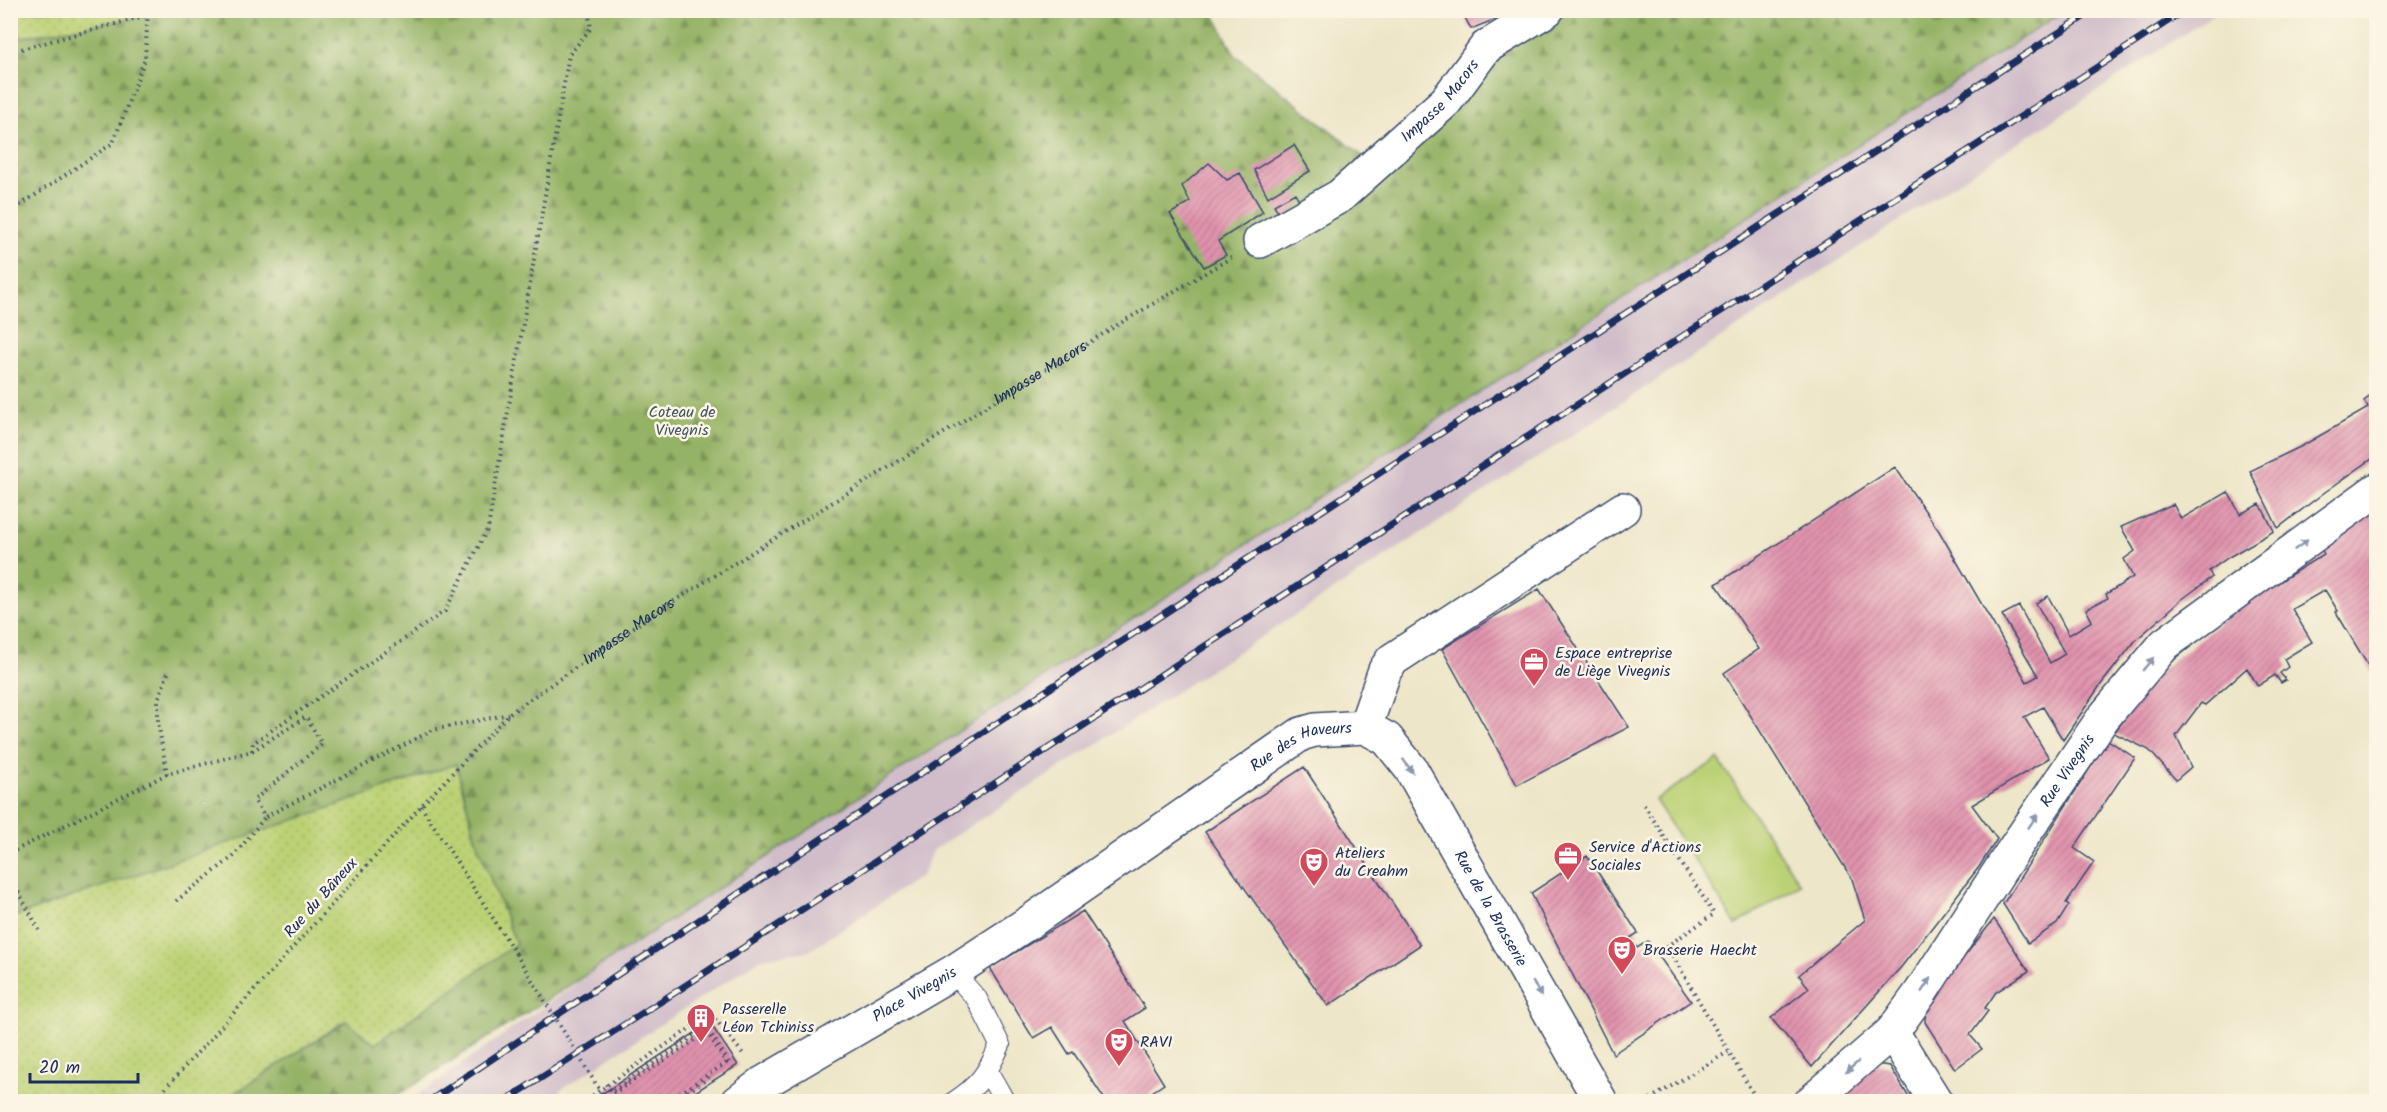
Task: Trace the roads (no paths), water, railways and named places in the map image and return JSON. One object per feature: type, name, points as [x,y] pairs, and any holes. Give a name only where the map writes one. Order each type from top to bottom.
[{"type":"street","name":"Impasse Macors","points":[[1260,241],[1340,196],[1446,101],[1486,48],[1547,10]]},
{"type":"street","name":"Rue Vivegnis","points":[[1811,1101],[1892,1032],[2103,718],[2164,644],[2376,489]]},
{"type":"street","name":"Rue des Haveurs","points":[[953,972],[1049,909],[1302,734],[1315,730],[1365,727],[1385,670],[1392,660],[1623,509]]},
{"type":"street","name":"Rue de la Brasserie","points":[[1365,727],[1387,739],[1411,769],[1601,1101]]},
{"type":"street","name":"Place Vivegnis","points":[[738,1101],[763,1083],[953,972]]},
{"type":"street","points":[[1892,1032],[1935,1101]]},
{"type":"lane","name":"Place Vivegnis","points":[[953,972],[976,999],[1000,1045],[988,1072],[965,1094],[954,1101]]},
{"type":"lane","points":[[988,1072],[1005,1101]]},
{"type":"railway","points":[[428,1102],[1050,688],[2094,10]]},
{"type":"railway","points":[[503,1102],[2185,10]]},
{"type":"place","name":"Espace entreprise de Liège Vivegnis","points":[[1534,688]]},
{"type":"place","name":"Service d'Actions Sociales","points":[[1568,882]]},
{"type":"place","name":"Ateliers du Creahm","points":[[1314,888]]},
{"type":"place","name":"Brasserie Haecht","points":[[1622,976]]},
{"type":"place","name":"Passerelle Léon Tchiniss","points":[[701,1044]]},
{"type":"place","name":"RAVI","points":[[1119,1068]]},
{"type":"park label","name":"Coteau de Vivegnis","points":[[682,421]]}]
